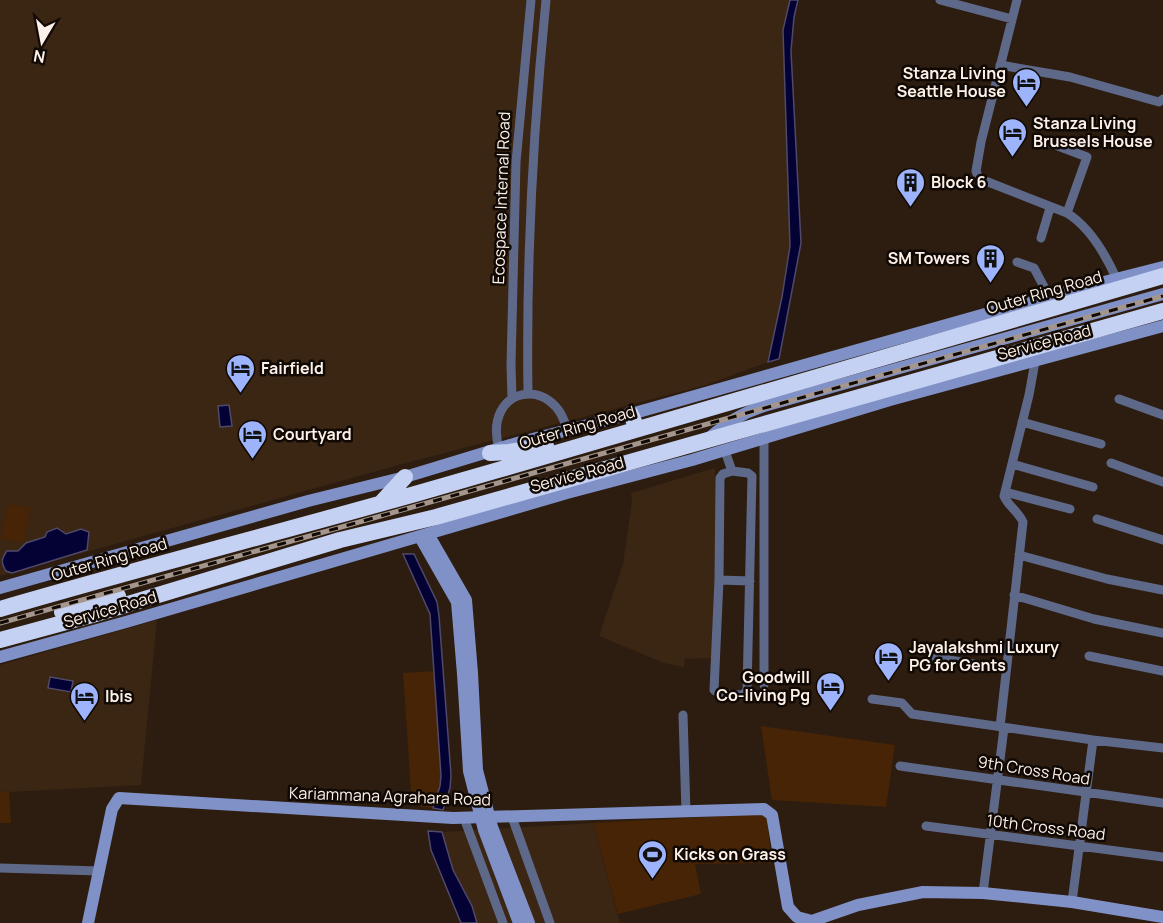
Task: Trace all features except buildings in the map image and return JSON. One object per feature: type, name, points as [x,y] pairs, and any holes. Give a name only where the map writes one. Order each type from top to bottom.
[{"type":"highway","name":"Outer Ring Road","points":[[0,609],[142,567],[381,503],[571,448],[634,422],[885,356],[1163,276]]},
{"type":"highway","points":[[0,640],[371,532],[532,497],[707,440],[1163,311]]},
{"type":"highway","points":[[495,451],[509,452],[546,446],[571,448]]},
{"type":"highway","points":[[381,503],[405,477]]},
{"type":"highway","points":[[0,629],[333,532],[371,532]]},
{"type":"street","name":"Ecospace Internal Road","points":[[512,398],[514,219],[518,137],[531,0]]},
{"type":"street","name":"Ecospace Internal Road","points":[[528,393],[531,208],[546,0]]},
{"type":"street","points":[[940,0],[1012,19]]},
{"type":"street","points":[[1017,0],[976,171],[983,180],[1077,219],[1106,257],[1117,280]]},
{"type":"street","points":[[528,24],[544,26]]},
{"type":"street","points":[[1000,65],[1070,77],[1159,102],[1163,99]]},
{"type":"street","points":[[518,137],[535,138]]},
{"type":"street","points":[[1050,143],[1087,158],[1067,213]]},
{"type":"street","points":[[1041,238],[1050,208]]},
{"type":"street","points":[[1017,262],[1034,268],[1049,296]]},
{"type":"street","points":[[0,588],[567,431],[634,422],[1049,296],[1163,267]]},
{"type":"street","points":[[707,440],[730,420],[764,405],[1163,294]]},
{"type":"street","name":"Service Road","points":[[0,657],[424,536],[532,497],[725,451],[890,400],[1163,326]]},
{"type":"street","points":[[983,893],[1023,522],[1019,513],[1006,501],[1005,492],[1035,362]]},
{"type":"street","points":[[495,451],[498,414],[512,398],[528,393],[550,401],[564,418],[567,431]]},
{"type":"street","points":[[1119,399],[1163,415]]},
{"type":"street","points":[[1022,422],[1101,444]]},
{"type":"street","points":[[764,439],[764,685]]},
{"type":"street","points":[[725,451],[732,471]]},
{"type":"street","points":[[1111,463],[1163,482]]},
{"type":"street","points":[[1012,464],[1093,487]]},
{"type":"street","points":[[732,471],[748,473],[752,476],[750,581],[747,690],[743,695],[720,694],[714,690],[719,580],[720,478],[723,474],[732,471]]},
{"type":"street","points":[[1005,492],[1070,509]]},
{"type":"street","points":[[1097,519],[1163,540]]},
{"type":"street","points":[[424,536],[457,602],[477,770],[492,827],[529,923]]},
{"type":"street","points":[[1019,555],[1107,579],[1163,590]]},
{"type":"street","points":[[719,580],[750,581]]},
{"type":"street","points":[[1014,595],[1094,620],[1163,633]]},
{"type":"street","points":[[1089,657],[1163,670]]},
{"type":"street","points":[[936,658],[1006,669]]},
{"type":"street","points":[[467,673],[469,771],[484,830],[519,923]]},
{"type":"street","points":[[872,699],[902,703],[912,714],[1163,748]]},
{"type":"street","points":[[683,714],[686,812]]},
{"type":"street","points":[[1072,902],[1093,740]]},
{"type":"street","name":"9th Cross Road","points":[[900,766],[1163,803]]},
{"type":"street","name":"Kariammana Agrahara Road","points":[[88,923],[112,809],[119,798],[459,818],[764,809],[772,815],[788,907],[797,917],[812,922]]},
{"type":"street","points":[[512,816],[550,923]]},
{"type":"street","points":[[459,818],[503,923]]},
{"type":"street","name":"10th Cross Road","points":[[926,826],[1163,857]]},
{"type":"street","points":[[0,868],[99,870]]},
{"type":"street","points":[[812,922],[833,919],[858,905],[923,892],[983,893],[1072,902],[1163,917]]},
{"type":"shaded area","points":[[0,0],[790,0],[783,30],[790,246],[768,362],[706,385],[406,463],[0,576]]},
{"type":"shaded area","points":[[790,0],[798,0],[791,51],[801,243],[779,359],[768,362],[790,246],[783,30]]},
{"type":"shaded area","points":[[229,405],[232,426],[220,427],[218,406]]},
{"type":"shaded area","points":[[715,468],[715,658],[685,659],[684,667],[664,663],[599,636],[623,564],[632,501],[631,493]]},
{"type":"shaded area","points":[[8,504],[30,508],[24,543],[1,539]]},
{"type":"shaded area","points":[[57,528],[66,534],[81,529],[89,532],[87,550],[12,573],[6,571],[2,561],[7,551],[18,551],[26,543],[45,537],[47,532]]},
{"type":"shaded area","points":[[403,554],[414,554],[437,602],[451,775],[450,788],[443,810],[433,808],[441,776],[430,614]]},
{"type":"shaded area","name":"Ibis","points":[[157,620],[141,785],[0,791],[0,665]]},
{"type":"shaded area","points":[[434,671],[441,776],[433,808],[412,805],[403,673]]},
{"type":"shaded area","points":[[50,677],[73,681],[71,692],[48,688]]},
{"type":"shaded area","points":[[761,726],[895,745],[886,807],[772,800]]},
{"type":"shaded area","points":[[0,791],[9,792],[11,823],[0,823]]},
{"type":"shaded area","name":"Kicks on Grass","points":[[766,814],[772,863],[695,864],[701,894],[618,914],[593,823]]},
{"type":"shaded area","points":[[593,823],[620,923],[477,923],[472,906],[453,870],[442,832]]},
{"type":"shaded area","points":[[428,831],[442,832],[453,870],[472,906],[477,923],[461,923],[431,850]]},
{"type":"railway","points":[[0,623],[1163,296]]},
{"type":"place","name":"Stanza Living Seattle House","points":[[1027,108]]},
{"type":"place","name":"Stanza Living Brussels House","points":[[1012,158]]},
{"type":"place","name":"Block 6","points":[[910,208]]},
{"type":"place","name":"SM Towers","points":[[991,284]]},
{"type":"place","name":"Fairfield","points":[[240,394]]},
{"type":"place","name":"Courtyard","points":[[252,460]]},
{"type":"place","name":"Jayalakshmi Luxury PG for Gents","points":[[888,682]]},
{"type":"place","name":"Goodwill Co-living Pg","points":[[831,712]]},
{"type":"place","name":"Ibis","points":[[84,722]]},
{"type":"place","name":"Kicks on Grass","points":[[653,880]]}]
